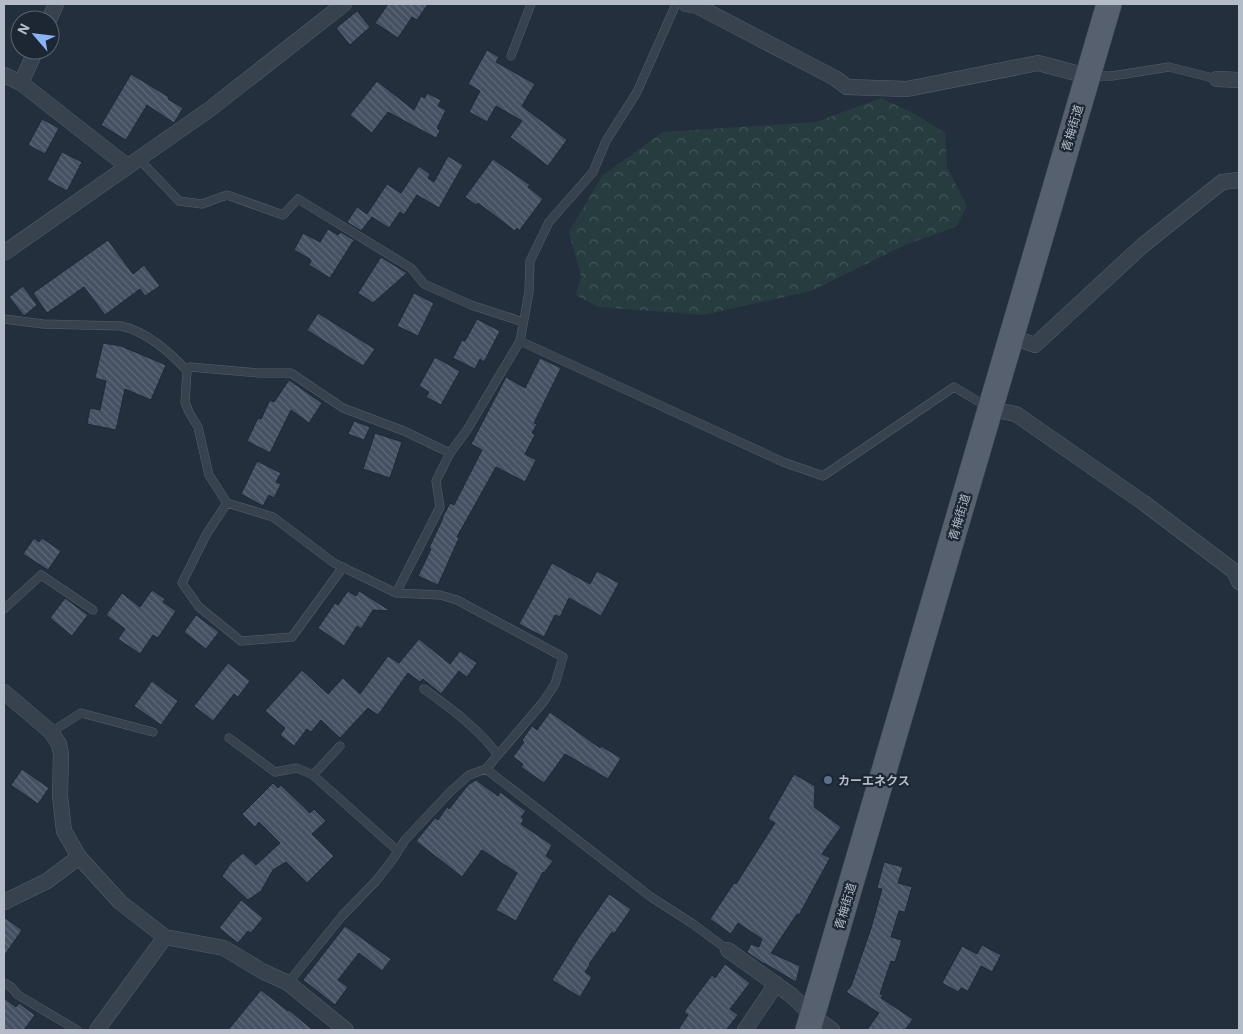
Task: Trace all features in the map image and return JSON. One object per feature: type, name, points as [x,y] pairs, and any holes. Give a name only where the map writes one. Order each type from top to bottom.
[{"type":"main road","name":"青梅街道","points":[[818,1026],[990,409],[1109,4]]},
{"type":"street","points":[[4,253],[210,109],[344,4]]},
{"type":"street","points":[[686,4],[697,6],[835,78],[847,87],[907,89],[1038,62],[1088,76]]},
{"type":"street","points":[[21,83],[31,60]]},
{"type":"street","points":[[4,76],[21,83],[133,162]]},
{"type":"street","points":[[1217,79],[1239,80]]},
{"type":"street","points":[[1012,337],[1034,345],[1142,246],[1222,182],[1239,180]]},
{"type":"street","points":[[990,409],[1016,414],[1144,503],[1234,571],[1239,582]]},
{"type":"street","points":[[4,692],[52,732],[59,744],[61,754],[60,796],[64,831],[79,857],[120,902],[165,937],[224,948],[262,971],[288,983],[346,1030]]},
{"type":"street","points":[[4,902],[47,881],[79,857]]},
{"type":"street","points":[[97,1030],[165,937]]},
{"type":"street","points":[[728,950],[791,995],[818,1026]]},
{"type":"street","points":[[745,1030],[776,984]]},
{"type":"lane","points":[[511,56],[531,4]]},
{"type":"lane","points":[[396,593],[440,507],[436,481],[450,453],[467,430],[520,341],[529,292],[530,261],[549,222],[593,172],[606,141],[637,92],[676,4]]},
{"type":"lane","points":[[1088,76],[1112,76],[1169,67],[1217,79]]},
{"type":"lane","points":[[133,162],[179,201],[202,204],[227,195],[282,215],[298,199],[411,268],[424,284],[471,305],[523,322]]},
{"type":"lane","points":[[4,319],[43,324],[121,326],[132,328],[172,354],[187,371]]},
{"type":"lane","points":[[520,341],[783,462],[823,476],[954,387],[990,409]]},
{"type":"lane","points":[[288,983],[342,916],[376,881],[404,840],[469,775],[486,769],[544,701],[555,684],[563,657],[457,600],[440,595],[396,593],[334,563],[273,517],[227,503],[208,475],[198,427],[185,402],[187,371],[190,367],[258,373],[291,373],[343,408],[404,431],[450,453]]},
{"type":"lane","points":[[227,503],[206,535],[182,583],[199,607],[241,640],[292,637],[342,567]]},
{"type":"lane","points":[[4,609],[41,575],[93,610]]},
{"type":"lane","points":[[424,689],[487,740],[498,755]]},
{"type":"lane","points":[[52,732],[81,713],[153,732]]},
{"type":"lane","points":[[229,738],[275,772],[297,768],[313,775],[398,851]]},
{"type":"lane","points":[[313,775],[340,746]]},
{"type":"lane","points":[[486,769],[651,897],[693,924],[728,950]]},
{"type":"lane","points":[[4,983],[11,987],[18,995],[77,1030]]},
{"type":"green space","points":[[881,98],[915,114],[945,133],[947,167],[967,206],[956,227],[907,244],[811,291],[704,315],[598,307],[576,295],[581,276],[569,232],[602,176],[663,132],[816,122]]},
{"type":"building","points":[[388,4],[428,4],[417,20],[412,17],[398,38],[375,23]]},
{"type":"building","points":[[357,11],[370,27],[350,45],[336,28]]},
{"type":"building","points":[[487,50],[499,57],[496,62],[535,84],[522,106],[567,140],[548,166],[510,137],[522,121],[496,106],[487,122],[469,112],[480,91],[468,84]]},
{"type":"building","points":[[131,74],[169,97],[168,99],[183,108],[174,123],[147,105],[126,140],[101,125]]},
{"type":"building","points":[[377,81],[414,110],[421,96],[425,98],[427,93],[441,100],[438,106],[446,110],[437,128],[440,131],[436,138],[388,112],[372,133],[350,115]]},
{"type":"building","points":[[42,119],[59,128],[45,154],[28,145]]},
{"type":"building","points":[[62,152],[82,162],[67,191],[47,180]]},
{"type":"building","points":[[448,156],[463,165],[439,208],[417,195],[404,215],[400,212],[389,228],[372,217],[361,231],[347,222],[357,207],[367,214],[387,184],[401,193],[419,166],[430,174],[428,178],[434,182]]},
{"type":"building","points":[[493,159],[530,185],[528,187],[543,199],[519,231],[517,228],[515,231],[478,203],[476,205],[465,197]]},
{"type":"building","points":[[328,229],[338,235],[341,232],[354,240],[330,278],[309,265],[310,259],[294,250],[303,233],[320,242]]},
{"type":"building","points":[[108,240],[133,274],[144,265],[160,286],[145,296],[140,289],[105,315],[84,287],[47,313],[33,293]]},
{"type":"building","points":[[381,257],[407,273],[373,303],[358,293]]},
{"type":"building","points":[[23,286],[37,305],[24,316],[9,297]]},
{"type":"building","points":[[414,293],[434,303],[418,336],[397,326]]},
{"type":"building","points":[[318,313],[375,349],[363,366],[307,330]]},
{"type":"building","points":[[477,319],[500,331],[484,362],[480,359],[475,369],[453,358],[462,340],[465,341]]},
{"type":"building","points":[[103,343],[121,346],[166,365],[151,400],[125,389],[116,430],[87,424],[90,408],[100,410],[106,381],[95,378]]},
{"type":"building","points":[[435,357],[460,371],[441,405],[426,397],[429,392],[419,386]]},
{"type":"building","points":[[540,358],[561,368],[534,423],[537,424],[532,433],[535,435],[525,454],[536,460],[525,482],[496,467],[457,537],[459,538],[438,585],[418,576],[431,549],[429,548],[442,518],[450,503],[454,505],[482,450],[471,444],[506,377],[525,388]]},
{"type":"building","points":[[289,380],[322,403],[309,423],[291,410],[270,453],[247,441],[258,418],[261,419],[270,400],[274,402]]},
{"type":"building","points":[[354,421],[370,427],[364,440],[348,434]]},
{"type":"building","points":[[375,433],[402,442],[390,478],[363,469]]},
{"type":"building","points":[[257,461],[281,473],[276,482],[281,484],[274,498],[269,495],[263,506],[241,494]]},
{"type":"building","points":[[34,538],[39,542],[42,538],[61,551],[48,570],[23,554]]},
{"type":"building","points":[[552,563],[590,584],[597,571],[619,583],[601,616],[569,598],[560,617],[555,615],[544,637],[519,624]]},
{"type":"building","points":[[152,590],[165,599],[163,602],[176,611],[158,638],[153,635],[140,654],[118,639],[125,629],[106,615],[122,593],[140,607]]},
{"type":"building","points":[[348,591],[356,596],[359,591],[391,611],[373,610],[361,629],[357,626],[344,646],[318,628],[335,603],[338,605]]},
{"type":"building","points":[[65,598],[88,615],[72,636],[50,618]]},
{"type":"building","points":[[196,615],[219,632],[206,649],[184,632]]},
{"type":"building","points":[[419,639],[450,664],[460,651],[477,663],[467,677],[459,671],[441,694],[423,679],[420,682],[408,673],[378,715],[368,708],[340,738],[321,720],[311,732],[307,729],[294,746],[280,735],[285,728],[265,711],[302,670],[328,694],[343,678],[360,694],[388,656],[399,663]]},
{"type":"building","points":[[228,663],[250,681],[238,697],[234,694],[213,721],[194,706]]},
{"type":"building","points":[[152,681],[178,701],[161,725],[134,706]]},
{"type":"building","points":[[550,712],[600,748],[601,746],[621,758],[608,779],[565,754],[544,783],[521,767],[523,764],[513,757],[524,742],[522,740],[532,726],[537,730]]},
{"type":"building","points":[[22,769],[49,788],[38,804],[11,785]]},
{"type":"building","points":[[794,774],[815,786],[814,807],[841,827],[822,854],[830,858],[799,915],[797,914],[771,953],[800,966],[796,982],[747,952],[751,944],[759,947],[762,939],[738,923],[731,934],[710,919],[734,883],[736,884],[775,823],[768,819]]},
{"type":"building","points":[[476,780],[498,796],[500,792],[526,811],[521,817],[524,819],[521,824],[552,845],[546,856],[553,861],[543,872],[516,921],[496,910],[517,873],[482,850],[462,877],[416,841],[435,818],[438,820],[447,807],[449,809],[468,785]]},
{"type":"building","points":[[273,783],[278,788],[281,785],[310,813],[314,809],[326,821],[312,834],[334,856],[307,883],[286,862],[273,870],[261,891],[248,900],[222,876],[231,863],[243,853],[256,865],[280,843],[259,822],[255,827],[242,814]]},
{"type":"building","points":[[884,862],[903,867],[898,883],[912,887],[905,912],[899,911],[891,937],[902,940],[895,962],[891,961],[880,994],[883,995],[881,998],[913,1019],[905,1030],[867,1030],[879,1013],[846,992],[851,986],[871,928],[882,889],[877,888]]},
{"type":"building","points":[[609,894],[631,909],[614,934],[612,932],[589,964],[585,972],[592,977],[580,997],[552,980]]},
{"type":"building","points":[[241,900],[263,918],[251,933],[248,931],[238,943],[219,928]]},
{"type":"building","points":[[4,917],[22,930],[4,956]]},
{"type":"building","points":[[345,926],[391,959],[382,971],[359,953],[338,980],[348,987],[335,1005],[303,980]]},
{"type":"building","points":[[982,945],[1001,955],[992,972],[981,966],[968,991],[961,988],[958,992],[942,983],[962,946],[977,954]]},
{"type":"building","points":[[725,964],[750,983],[730,1009],[738,1015],[726,1030],[678,1030],[688,1015],[684,1012],[712,975],[715,978]]},
{"type":"building","points":[[261,990],[289,1010],[313,1030],[228,1030]]},
{"type":"building","points":[[4,998],[16,1007],[19,1003],[35,1015],[24,1030],[4,1030]]},
{"type":"place","name":"カーエネクス","points":[[828,780]]}]
